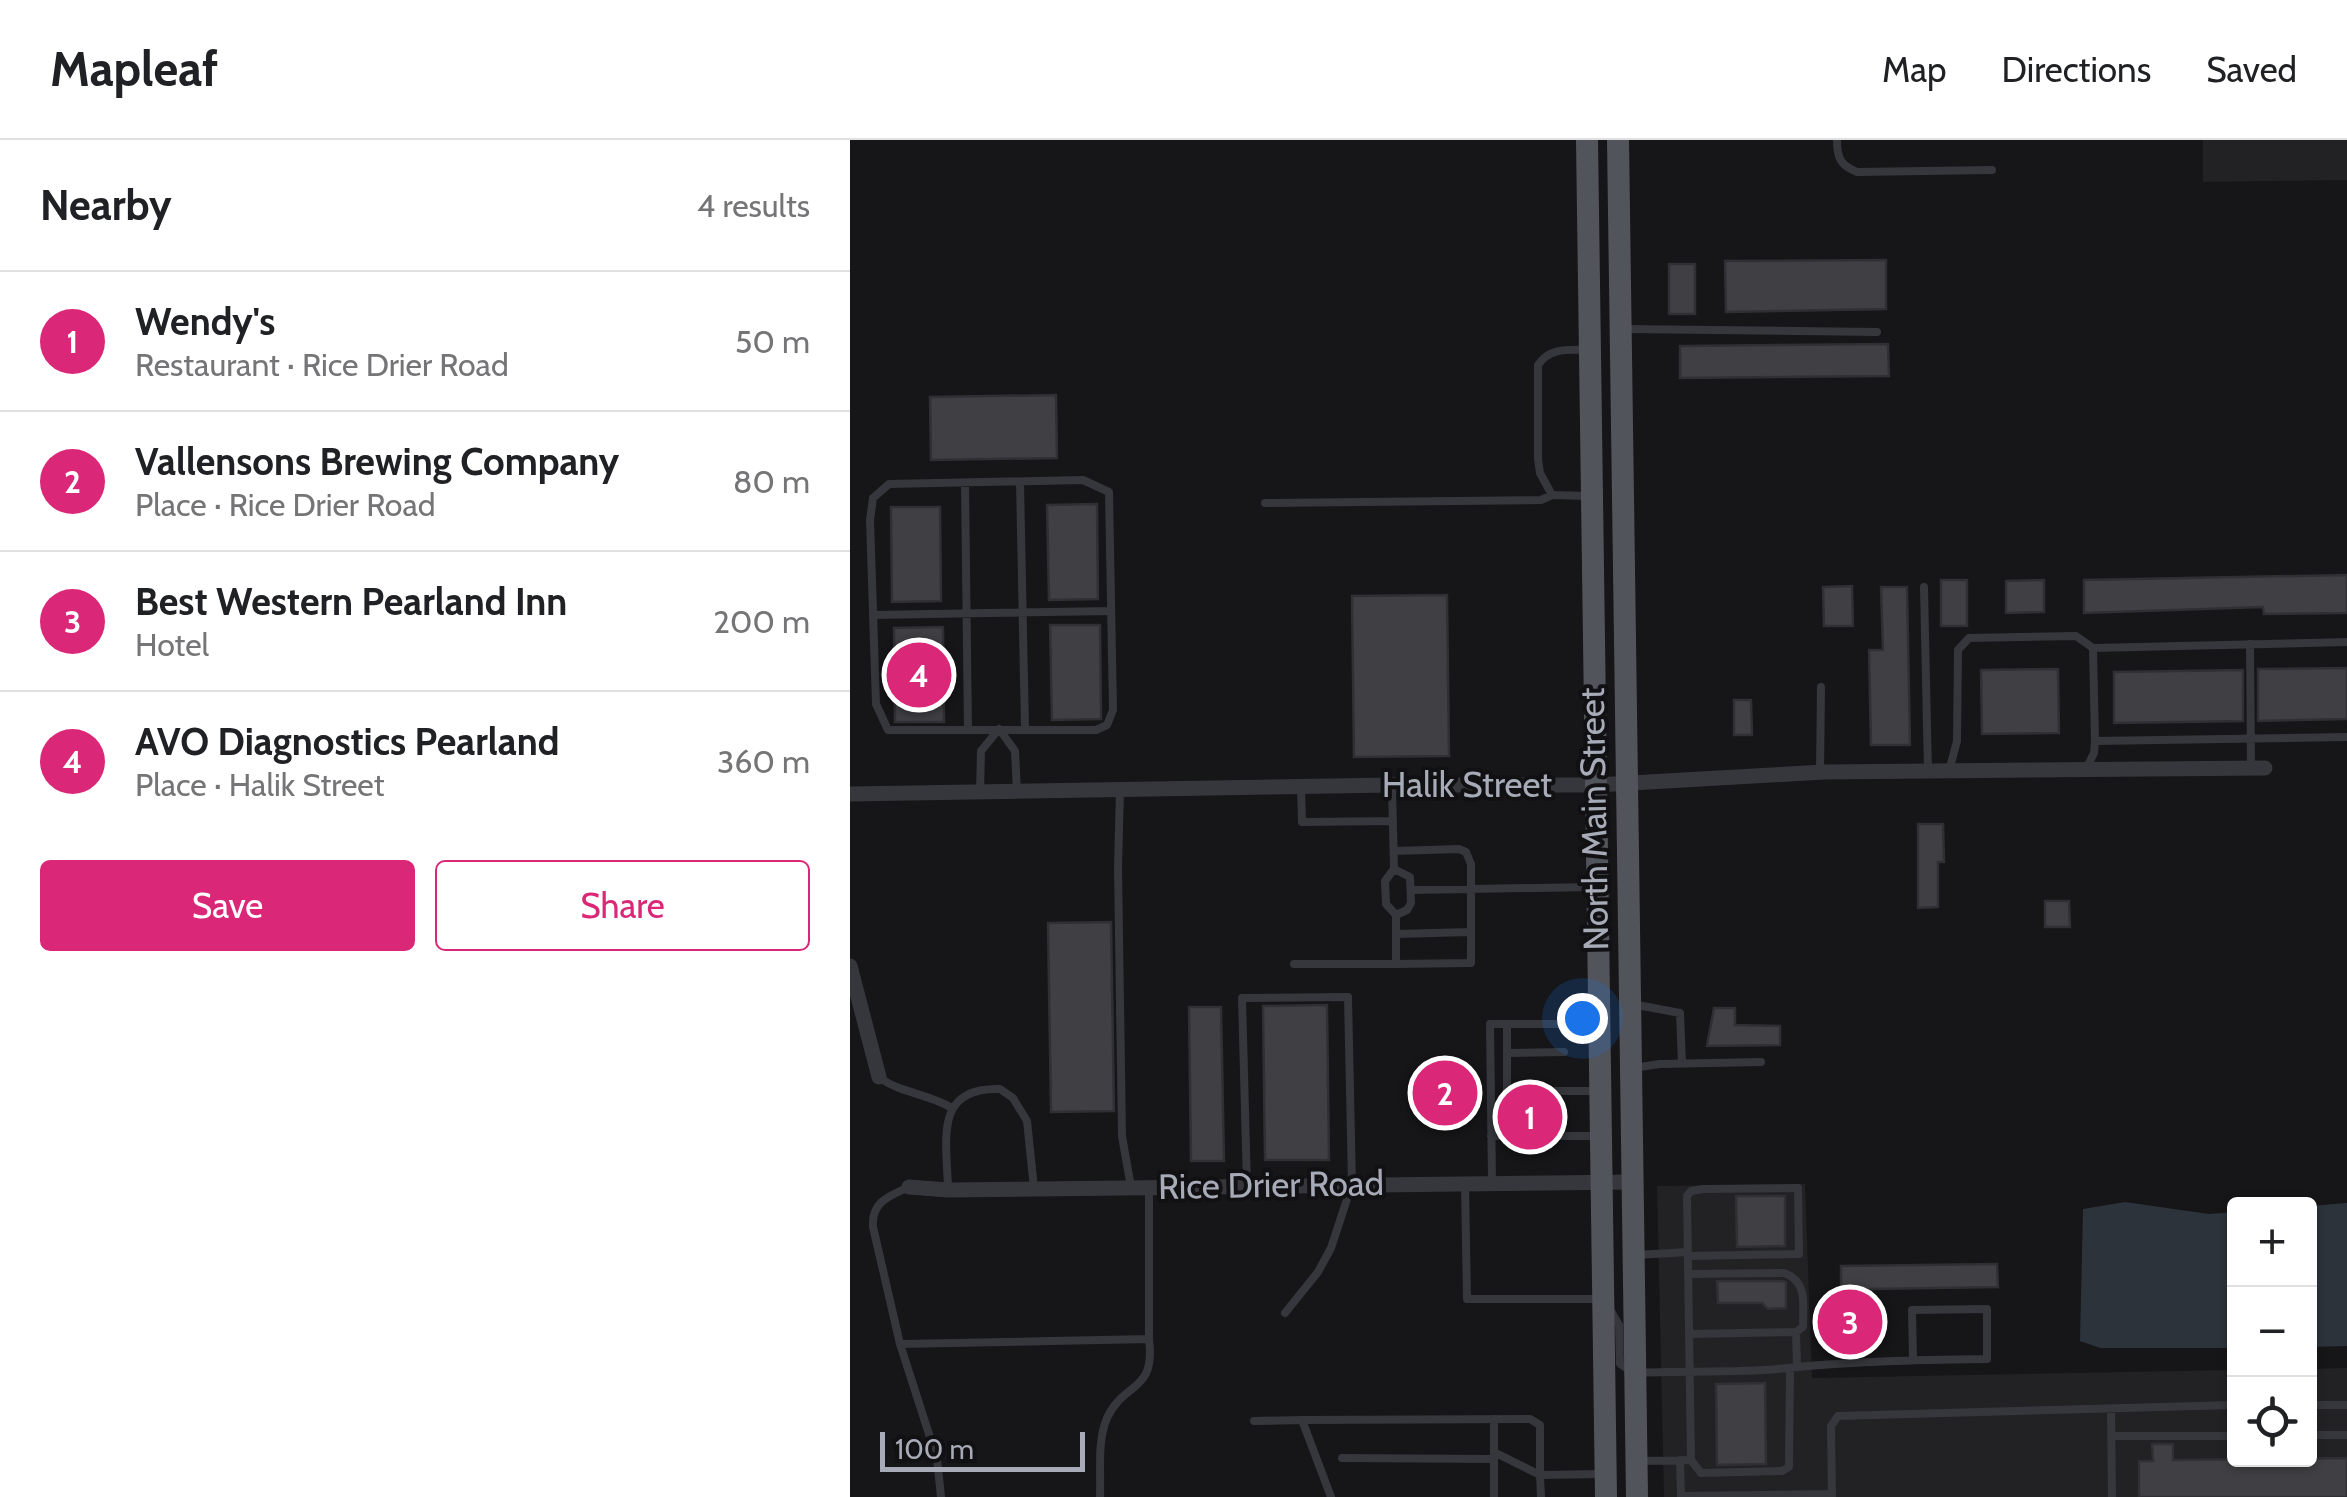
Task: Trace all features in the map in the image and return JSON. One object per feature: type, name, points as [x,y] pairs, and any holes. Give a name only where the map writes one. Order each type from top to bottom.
[{"type":"main road","name":"North Main Street","points":[[1587,140],[1606,1486]]},
{"type":"main road","name":"North Main Street","points":[[1618,140],[1637,1497]]},
{"type":"main road","points":[[1591,496],[1624,495]]},
{"type":"street","name":"Halik Street","points":[[850,794],[1392,784],[1596,785],[1820,773],[2258,768]]},
{"type":"street","points":[[850,966],[879,1077]]},
{"type":"street","name":"Rice Drier Road","points":[[909,1187],[948,1190],[1632,1182]]},
{"type":"lane","points":[[1837,140],[1838,158],[1844,167],[1856,172],[1992,170]]},
{"type":"lane","points":[[1621,329],[1877,332]]},
{"type":"lane","points":[[1552,496],[1540,473],[1538,459],[1538,365],[1544,356],[1556,350],[1590,350]]},
{"type":"lane","points":[[1083,480],[1109,492],[1113,710],[1108,725],[1096,730],[888,730],[876,704],[872,498],[889,484],[1020,482],[1083,480]]},
{"type":"lane","points":[[1020,482],[1025,729]]},
{"type":"lane","points":[[965,483],[968,730]]},
{"type":"lane","points":[[1265,504],[1591,496]]},
{"type":"lane","points":[[1924,587],[1928,772]]},
{"type":"lane","points":[[873,616],[967,611],[1111,611]]},
{"type":"lane","points":[[1949,771],[1957,741],[1958,650],[1969,638],[2076,636],[2093,648],[2347,642]]},
{"type":"lane","points":[[2250,644],[2251,738],[2258,768]]},
{"type":"lane","points":[[2086,770],[2095,741],[2093,648]]},
{"type":"lane","points":[[1820,773],[1822,687]]},
{"type":"lane","points":[[998,729],[1015,751],[1017,792]]},
{"type":"lane","points":[[980,792],[980,752],[998,729]]},
{"type":"lane","points":[[2095,741],[2347,737]]},
{"type":"lane","points":[[1392,784],[1394,869],[1384,880],[1386,904],[1396,914],[1396,964]]},
{"type":"lane","points":[[1300,786],[1302,822],[1393,821]]},
{"type":"lane","points":[[1120,790],[1122,1136],[1131,1187]]},
{"type":"lane","points":[[1294,964],[1472,963],[1470,857],[1466,852],[1394,851]]},
{"type":"lane","points":[[1394,869],[1410,877],[1411,890],[1411,904],[1396,914]]},
{"type":"lane","points":[[1411,890],[1597,887]]},
{"type":"lane","points":[[1396,934],[1471,932]]},
{"type":"lane","points":[[1247,1186],[1242,998],[1348,997],[1352,1184],[1324,1260],[1285,1313]]},
{"type":"lane","points":[[1632,1004],[1680,1013],[1682,1063]]},
{"type":"lane","points":[[1492,1183],[1490,1024],[1600,1024]]},
{"type":"lane","points":[[1507,1024],[1508,1091],[1600,1091]]},
{"type":"lane","points":[[1507,1053],[1564,1052]]},
{"type":"lane","points":[[1633,1068],[1761,1062]]},
{"type":"lane","points":[[879,1077],[952,1108]]},
{"type":"lane","points":[[948,1190],[948,1118],[952,1108],[970,1090],[1000,1090],[1013,1098],[1027,1121],[1034,1188]]},
{"type":"lane","points":[[1492,1136],[1601,1136]]},
{"type":"lane","points":[[1465,1183],[1467,1300],[1603,1300],[1620,1325],[1620,1364],[1634,1373],[1794,1368],[1858,1360],[1913,1360],[1988,1359],[1987,1309],[1912,1310],[1913,1360]]},
{"type":"lane","points":[[909,1187],[878,1204],[872,1214],[900,1344],[938,1459],[941,1497]]},
{"type":"lane","points":[[1100,1497],[1105,1422],[1113,1408],[1144,1380],[1152,1361],[1148,1187]]},
{"type":"lane","points":[[1632,1255],[1688,1254],[1800,1254],[1798,1188],[1690,1191],[1687,1196],[1688,1254],[1689,1334],[1690,1370],[1681,1496],[1832,1496],[1831,1426],[1838,1416],[2227,1406]]},
{"type":"lane","points":[[1688,1274],[1784,1273],[1796,1277],[1802,1286],[1804,1327],[1796,1332],[1689,1334]]},
{"type":"lane","points":[[1637,1462],[1685,1460],[1701,1473],[1782,1471],[1789,1467],[1796,1332]]},
{"type":"lane","points":[[900,1344],[1149,1339]]},
{"type":"lane","points":[[2317,1405],[2347,1405]]},
{"type":"lane","points":[[2111,1409],[2112,1497]]},
{"type":"lane","points":[[1494,1419],[1494,1497]]},
{"type":"lane","points":[[1254,1421],[1530,1419],[1540,1425],[1541,1497]]},
{"type":"lane","points":[[1302,1420],[1331,1497]]},
{"type":"lane","points":[[2317,1435],[2347,1435]]},
{"type":"lane","points":[[2111,1436],[2227,1436]]},
{"type":"lane","points":[[1342,1458],[1494,1456],[1540,1475],[1606,1486]]},
{"type":"shaded area","points":[[2203,140],[2347,140],[2347,180],[2203,182]]},
{"type":"shaded area","points":[[1805,1184],[1812,1378],[2227,1370],[2227,1467],[2317,1467],[2317,1369],[2347,1368],[2347,1497],[1664,1497],[1657,1186]]},
{"type":"shaded area","points":[[2125,1202],[2209,1214],[2227,1213],[2227,1348],[2100,1348],[2080,1341],[2083,1209]]},
{"type":"shaded area","points":[[2347,1203],[2347,1346],[2317,1347],[2317,1205]]},
{"type":"building","points":[[1886,260],[1886,309],[1726,312],[1725,261]]},
{"type":"building","points":[[1669,264],[1695,264],[1695,314],[1669,314]]},
{"type":"building","points":[[1888,344],[1889,376],[1680,378],[1680,346]]},
{"type":"building","points":[[1056,395],[1057,458],[931,460],[930,397]]},
{"type":"building","points":[[1097,504],[1098,599],[1049,600],[1047,505]]},
{"type":"building","points":[[891,507],[940,507],[941,601],[892,602]]},
{"type":"building","points":[[2347,575],[2347,613],[2264,614],[2263,607],[2084,613],[2084,580]]},
{"type":"building","points":[[1941,580],[1967,580],[1967,626],[1941,626]]},
{"type":"building","points":[[2044,580],[2044,612],[2006,613],[2006,581]]},
{"type":"building","points":[[1852,586],[1853,626],[1824,626],[1823,587]]},
{"type":"building","points":[[1881,587],[1907,587],[1910,745],[1871,745],[1869,650],[1883,650]]},
{"type":"building","points":[[1447,595],[1449,756],[1354,757],[1352,596]]},
{"type":"building","points":[[1050,625],[1100,625],[1101,719],[1052,720]]},
{"type":"building","points":[[943,627],[944,722],[895,722],[894,628]]},
{"type":"building","points":[[2347,668],[2347,719],[2258,721],[2258,669]]},
{"type":"building","points":[[2058,669],[2059,733],[1982,734],[1981,670]]},
{"type":"building","points":[[2243,670],[2243,721],[2114,723],[2114,672]]},
{"type":"building","points":[[1734,700],[1751,700],[1752,735],[1734,735]]},
{"type":"building","points":[[1918,824],[1943,824],[1944,862],[1938,862],[1938,907],[1918,908]]},
{"type":"building","points":[[2045,901],[2069,901],[2070,927],[2045,927]]},
{"type":"building","points":[[1111,922],[1114,1111],[1051,1112],[1048,923]]},
{"type":"building","points":[[1327,1005],[1329,1160],[1265,1160],[1263,1006]]},
{"type":"building","points":[[1189,1007],[1221,1007],[1224,1161],[1191,1161]]},
{"type":"building","points":[[1714,1008],[1735,1008],[1735,1025],[1780,1026],[1780,1045],[1707,1046]]},
{"type":"building","points":[[1429,1074],[1462,1074],[1462,1112],[1429,1112]]},
{"type":"building","points":[[1736,1196],[1785,1196],[1785,1246],[1737,1247]]},
{"type":"building","points":[[1997,1264],[1998,1287],[1871,1289],[1871,1312],[1865,1312],[1862,1352],[1840,1356],[1840,1352],[1834,1352],[1833,1298],[1841,1298],[1841,1266]]},
{"type":"building","points":[[1717,1281],[1786,1282],[1786,1308],[1768,1309],[1762,1303],[1718,1303]]},
{"type":"building","points":[[1765,1383],[1766,1464],[1717,1465],[1716,1384]]},
{"type":"building","points":[[2152,1444],[2173,1444],[2173,1460],[2227,1459],[2227,1467],[2317,1467],[2317,1458],[2347,1458],[2347,1497],[2139,1497],[2139,1461],[2153,1461]]},
{"type":"place","name":"AVO Diagnostics Pearland","points":[[919,675]]},
{"type":"place","name":"Vallensons Brewing Company","points":[[1445,1093]]},
{"type":"place","name":"Wendy's","points":[[1530,1117]]},
{"type":"place","name":"Best Western Pearland Inn","points":[[1850,1322]]}]
